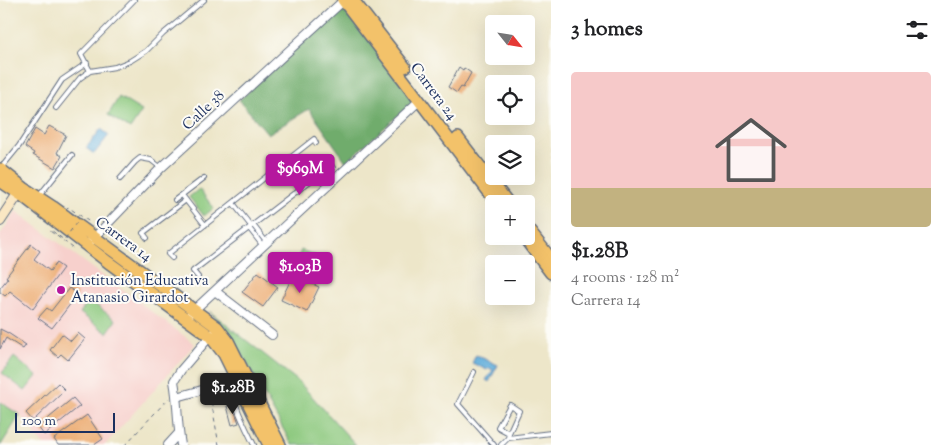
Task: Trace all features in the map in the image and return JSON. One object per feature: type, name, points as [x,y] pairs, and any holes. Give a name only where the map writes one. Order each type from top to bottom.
[{"type":"main road","name":"Carrera 24","points":[[346,0],[502,195]]},
{"type":"main road","name":"Carrera 24","points":[[423,97],[492,195]]},
{"type":"main road","name":"Carrera 14","points":[[0,169],[21,191]]},
{"type":"main road","name":"Carrera 14","points":[[0,181],[21,191],[35,201],[53,207],[90,242],[186,318],[214,331],[228,341],[280,445]]},
{"type":"main road","points":[[535,238],[551,259]]},
{"type":"main road","points":[[530,245],[551,273]]},
{"type":"main road","name":"Carrera 14","points":[[112,258],[195,309],[214,331],[269,445]]},
{"type":"street","name":"Calle 38","points":[[90,242],[162,168],[346,0]]},
{"type":"street","points":[[186,318],[423,97]]},
{"type":"street","points":[[0,221],[21,191]]},
{"type":"street","points":[[215,291],[272,335]]},
{"type":"street","points":[[182,445],[173,397],[174,381],[214,331]]},
{"type":"street","points":[[173,397],[209,388]]},
{"type":"street","points":[[168,445],[179,433]]},
{"type":"lane","points":[[90,71],[81,54],[134,0]]},
{"type":"lane","points":[[56,108],[80,78],[90,71],[115,67],[146,51],[204,0]]},
{"type":"lane","points":[[0,169],[20,146],[62,80],[87,63]]},
{"type":"lane","points":[[172,258],[168,254],[314,139],[316,143]]},
{"type":"lane","points":[[35,201],[72,155]]},
{"type":"lane","points":[[120,180],[140,158],[151,160],[162,168]]},
{"type":"lane","points":[[198,277],[193,271],[331,165],[333,168]]},
{"type":"lane","points":[[176,200],[204,178]]},
{"type":"lane","points":[[182,195],[205,225]]},
{"type":"lane","points":[[147,238],[143,233],[186,200]]},
{"type":"lane","points":[[233,203],[265,244]]},
{"type":"lane","points":[[474,372],[458,404],[494,445]]},
{"type":"lane","points":[[234,375],[231,388],[244,425],[254,445]]},
{"type":"lane","points":[[508,438],[520,411],[510,405],[498,427],[509,433]]},
{"type":"lane","points":[[244,425],[256,420]]},
{"type":"lane","points":[[500,445],[508,438],[551,433]]},
{"type":"path","points":[[73,248],[50,231],[64,240],[79,219],[66,209],[68,207],[91,223]]},
{"type":"path","points":[[209,388],[219,445]]},
{"type":"path","points":[[125,445],[173,397]]},
{"type":"shaded area","name":"Institución Educativa Atanasio Girardot","points":[[16,211],[195,344],[105,445],[44,445],[20,415],[0,402],[0,235]]},
{"type":"green space","points":[[343,5],[416,100],[346,162],[309,109],[268,134],[239,100]]},
{"type":"green space","points":[[119,97],[142,111],[130,129],[108,115]]},
{"type":"green space","points":[[199,189],[214,208],[204,216],[189,197]]},
{"type":"green space","points":[[301,250],[324,259],[319,271],[297,261]]},
{"type":"green space","points":[[89,300],[116,320],[107,333],[80,313]]},
{"type":"green space","points":[[209,311],[298,381],[356,445],[292,445],[230,333]]},
{"type":"green space","points":[[14,357],[37,376],[25,391],[2,373]]},
{"type":"green space","points":[[0,402],[20,415],[1,445],[0,445]]},
{"type":"water","points":[[101,129],[109,135],[94,154],[86,148]]},
{"type":"water","points":[[476,355],[498,365],[489,382],[486,380],[493,370],[489,368],[487,370],[472,363]]},
{"type":"building","points":[[459,67],[471,73],[463,88],[461,87],[457,93],[448,87]]},
{"type":"building","points":[[49,126],[66,135],[57,153],[62,156],[55,168],[33,155],[34,153],[25,147],[35,129],[44,135]]},
{"type":"building","points":[[31,244],[40,251],[34,259],[50,271],[56,263],[63,268],[33,309],[10,291],[5,296],[0,292],[0,288],[8,278],[6,277]]},
{"type":"building","points":[[258,272],[278,287],[263,307],[242,292]]},
{"type":"building","points":[[293,275],[319,287],[307,312],[281,300]]},
{"type":"building","points":[[69,288],[78,294],[52,328],[38,318],[47,308],[51,311]]},
{"type":"building","points":[[0,329],[26,345],[23,349],[6,338],[0,349]]},
{"type":"building","points":[[78,333],[85,339],[68,360],[61,354],[58,357],[50,350],[62,334],[71,341]]},
{"type":"building","points":[[58,383],[65,390],[33,421],[26,413]]},
{"type":"building","points":[[73,398],[80,406],[44,435],[38,427]]},
{"type":"building","points":[[232,404],[239,423],[232,425],[227,406]]},
{"type":"building","points":[[87,415],[103,439],[94,445],[58,445],[54,439]]},
{"type":"place","name":"Institución Educativa Atanasio Girardot","points":[[61,290]]}]
